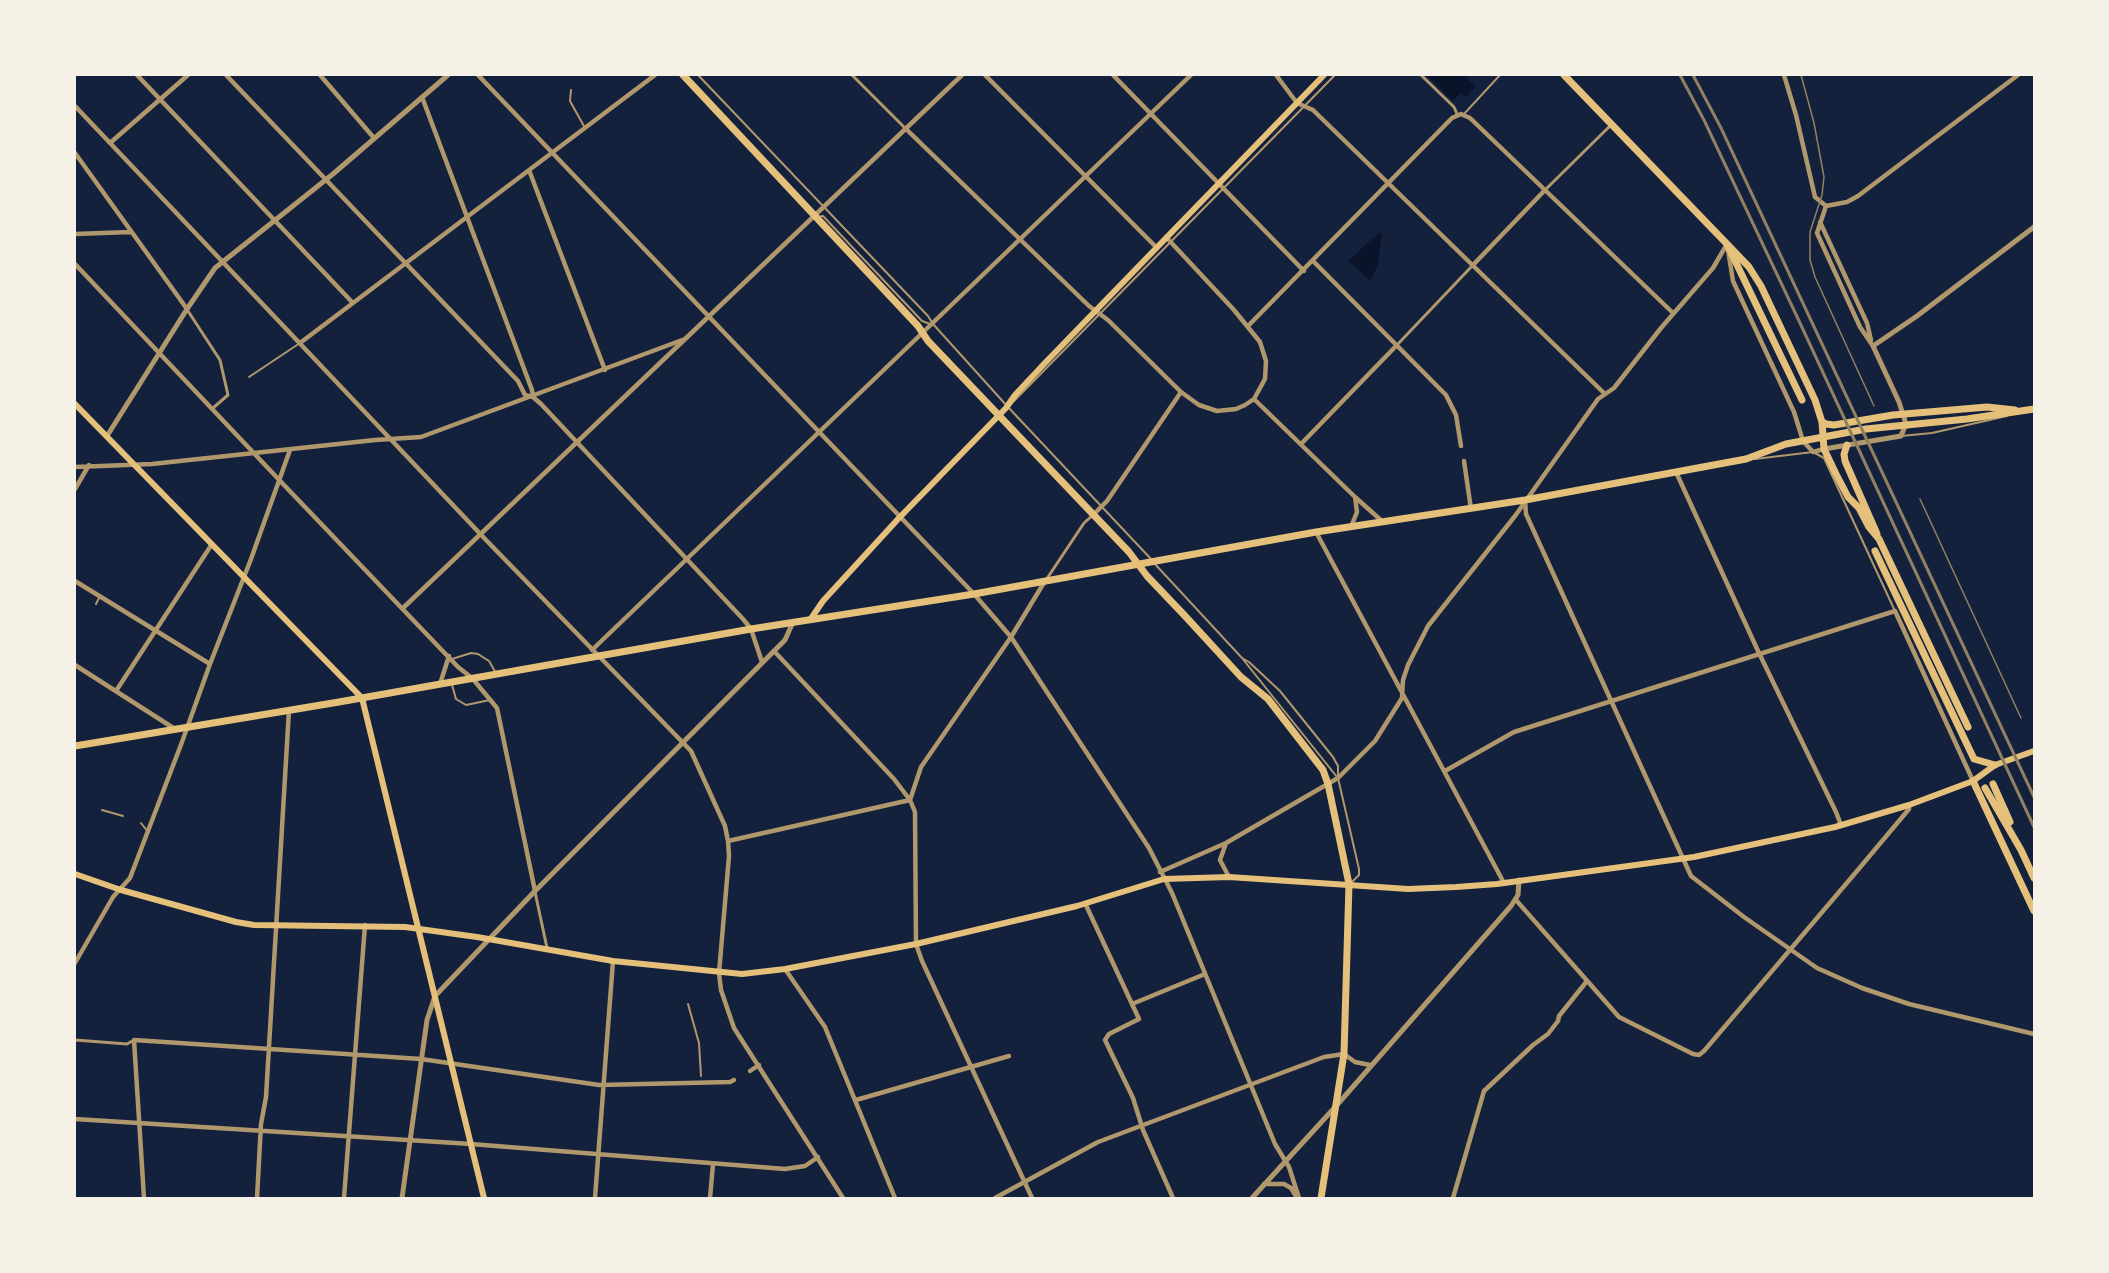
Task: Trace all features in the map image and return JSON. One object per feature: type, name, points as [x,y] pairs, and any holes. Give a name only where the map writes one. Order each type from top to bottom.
[{"type":"main road","points":[[682,75],[1241,677],[1274,706],[1318,763],[1328,784],[1349,884],[1344,1054],[1321,1198]]},
{"type":"main road","points":[[810,620],[823,601],[899,518],[999,415],[1021,388],[1098,313],[1156,247],[1169,240],[1218,183],[1324,75]]},
{"type":"main road","points":[[1564,75],[1749,267],[1761,286],[1815,400],[1822,422],[1824,449],[1848,497],[1859,508],[1869,527],[1879,539]]},
{"type":"main road","points":[[1727,244],[1802,400]]},
{"type":"main road","points":[[75,404],[362,698],[484,1198]]},
{"type":"main road","points":[[1822,422],[1833,425],[1893,415],[1987,407],[2022,411]]},
{"type":"main road","points":[[75,746],[751,629],[974,594],[1316,532],[1525,500],[1746,459],[1786,444],[1836,434],[2034,409]]},
{"type":"main road","points":[[1845,449],[1845,461],[1879,539],[1968,727]]},
{"type":"main road","points":[[1875,551],[1974,759],[1996,765]]},
{"type":"main road","points":[[75,874],[121,890],[236,922],[276,925],[365,925],[418,929],[613,961],[742,974],[785,969],[916,944],[1085,903],[1164,879],[1229,877],[1408,889],[1504,883],[1682,858],[1841,825],[1909,805],[1973,781],[1996,765],[2034,751]]},
{"type":"main road","points":[[1973,781],[2034,910]]},
{"type":"main road","points":[[1993,784],[2034,878]]},
{"type":"main road","points":[[1985,788],[2021,850]]},
{"type":"street","points":[[137,75],[352,302]]},
{"type":"street","points":[[110,143],[188,75]]},
{"type":"street","points":[[226,75],[518,381],[524,398]]},
{"type":"street","points":[[320,75],[374,138]]},
{"type":"street","points":[[107,436],[209,274],[222,261],[326,179],[448,75]]},
{"type":"street","points":[[478,75],[974,594],[1011,637],[1149,848],[1175,900],[1275,1144],[1286,1162],[1298,1198]]},
{"type":"street","points":[[300,343],[655,75]]},
{"type":"street","points":[[852,75],[1181,392],[1199,405],[1217,411],[1236,409],[1254,399],[1265,379],[1266,361],[1260,342],[1169,240]]},
{"type":"street","points":[[403,608],[962,75]]},
{"type":"street","points":[[985,75],[1156,247]]},
{"type":"street","points":[[1113,75],[1304,271]]},
{"type":"street","points":[[592,650],[1191,75]]},
{"type":"street","points":[[1276,75],[1297,103],[1313,110],[1605,394]]},
{"type":"street","points":[[1421,75],[1454,107],[1457,114]]},
{"type":"street","points":[[1784,75],[1815,197],[1826,206]]},
{"type":"street","points":[[1826,206],[1851,200],[2018,75]]},
{"type":"street","points":[[422,97],[533,397],[751,629],[762,662]]},
{"type":"street","points":[[75,106],[694,756],[725,826],[728,841],[729,856],[719,973],[721,990],[734,1028],[843,1198]]},
{"type":"street","points":[[1248,326],[1457,114],[1464,114],[1673,314]]},
{"type":"street","points":[[1301,444],[1545,190],[1612,124]]},
{"type":"street","points":[[75,153],[220,360],[228,394],[213,408]]},
{"type":"street","points":[[530,170],[605,370]]},
{"type":"street","points":[[1727,244],[1733,281],[1794,412],[1803,441],[1813,452],[1824,449],[1845,449],[1901,436],[1906,424],[1899,402],[1873,346],[1867,323],[1820,222],[1826,206]]},
{"type":"street","points":[[1873,346],[1917,316],[2034,227]]},
{"type":"street","points":[[75,234],[131,232]]},
{"type":"street","points":[[1160,872],[1226,843],[1338,778],[1375,741],[1402,698],[1403,680],[1408,665],[1425,630],[1515,516],[1598,399],[1614,388],[1713,268],[1727,244]]},
{"type":"street","points":[[1313,261],[1446,395],[1456,415],[1461,446]]},
{"type":"street","points":[[75,264],[279,480],[472,678],[497,708],[500,731],[548,950]]},
{"type":"street","points":[[75,467],[135,465],[390,439],[421,438],[687,338]]},
{"type":"street","points":[[661,348],[669,356]]},
{"type":"street","points":[[910,800],[921,766],[1011,637],[1084,523],[1102,507],[1181,392]]},
{"type":"street","points":[[1254,399],[1383,522]]},
{"type":"street","points":[[75,963],[113,897],[129,882],[290,450]]},
{"type":"street","points":[[1464,461],[1471,509]]},
{"type":"street","points":[[75,489],[89,465]]},
{"type":"street","points":[[1676,472],[1841,825]]},
{"type":"street","points":[[1351,527],[1357,512],[1355,497]]},
{"type":"street","points":[[1525,500],[1526,514],[1691,876],[1789,950],[1817,968],[1862,988],[1909,1004],[2034,1034]]},
{"type":"street","points":[[1316,532],[1504,883]]},
{"type":"street","points":[[117,691],[212,544]]},
{"type":"street","points":[[75,581],[210,664]]},
{"type":"street","points":[[1445,771],[1514,732],[1895,611],[1973,781]]},
{"type":"street","points":[[402,1198],[427,1020],[435,996],[535,891],[785,640],[793,622]]},
{"type":"street","points":[[774,651],[894,779],[910,800],[915,812],[916,944],[1032,1198]]},
{"type":"street","points":[[440,684],[451,658]]},
{"type":"street","points":[[75,665],[175,729]]},
{"type":"street","points":[[257,1198],[269,1048],[289,710]]},
{"type":"street","points":[[728,841],[910,800]]},
{"type":"street","points":[[1516,900],[1619,1017],[1699,1055],[1704,1052],[1909,809],[1909,805]]},
{"type":"street","points":[[1226,843],[1220,860],[1229,877]]},
{"type":"street","points":[[1252,1198],[1337,1105],[1516,900],[1519,880]]},
{"type":"street","points":[[1085,903],[1138,1019],[1109,1034],[1105,1040],[1133,1098],[1142,1126],[1173,1198]]},
{"type":"street","points":[[344,1198],[365,925]]},
{"type":"street","points":[[595,1198],[613,961]]},
{"type":"street","points":[[785,969],[825,1027],[895,1198]]},
{"type":"street","points":[[1132,1004],[1205,974]]},
{"type":"street","points":[[1453,1198],[1484,1091],[1548,1034],[1559,1016],[1587,981]]},
{"type":"street","points":[[75,1040],[127,1044],[134,1040],[421,1059],[604,1085],[730,1082],[734,1080]]},
{"type":"street","points":[[134,1040],[144,1198]]},
{"type":"street","points":[[995,1198],[1098,1142],[1324,1057],[1344,1054],[1355,1062],[1370,1065]]},
{"type":"street","points":[[856,1100],[1009,1056]]},
{"type":"street","points":[[750,1071],[759,1065]]},
{"type":"street","points":[[701,1076],[701,1083]]},
{"type":"street","points":[[75,1119],[471,1144],[785,1169],[805,1166],[818,1157]]},
{"type":"street","points":[[710,1198],[713,1164]]},
{"type":"street","points":[[1264,1184],[1284,1184],[1291,1188],[1298,1198]]},
{"type":"lane","points":[[698,75],[928,316],[1007,406],[1242,658],[1338,778]]},
{"type":"lane","points":[[1098,313],[1335,75]]},
{"type":"lane","points":[[1464,114],[1500,75]]},
{"type":"lane","points":[[571,90],[570,101],[585,128]]},
{"type":"lane","points":[[814,217],[823,216],[922,321],[933,324]]},
{"type":"lane","points":[[249,376],[300,343]]},
{"type":"lane","points":[[1901,436],[1969,426],[2022,411]]},
{"type":"lane","points":[[1746,459],[1813,452],[1824,458],[1895,611]]},
{"type":"lane","points":[[96,604],[100,596]]},
{"type":"lane","points":[[451,658],[471,653],[478,654],[489,661],[497,674]]},
{"type":"lane","points":[[1242,658],[1280,690],[1338,766],[1338,778],[1359,869],[1359,875],[1349,884]]},
{"type":"lane","points":[[451,682],[454,695],[459,703],[472,705],[490,700]]},
{"type":"lane","points":[[102,810],[123,816]]},
{"type":"lane","points":[[141,823],[148,832]]},
{"type":"lane","points":[[688,1004],[700,1051],[701,1076]]},
{"type":"water","points":[[1427,75],[1464,75],[1476,87],[1466,97],[1461,93],[1453,101]]},
{"type":"water","points":[[1382,231],[1378,265],[1370,281],[1349,261]]},
{"type":"tram line","points":[[1801,75],[1814,123],[1824,177],[1822,195],[1810,232],[1810,260],[1815,277],[1874,406]]},
{"type":"tram line","points":[[1920,499],[2021,718]]},
{"type":"railway","points":[[1680,75],[1704,120],[1800,323],[2034,827]]},
{"type":"railway","points":[[1693,75],[1721,128],[2034,797]]}]
